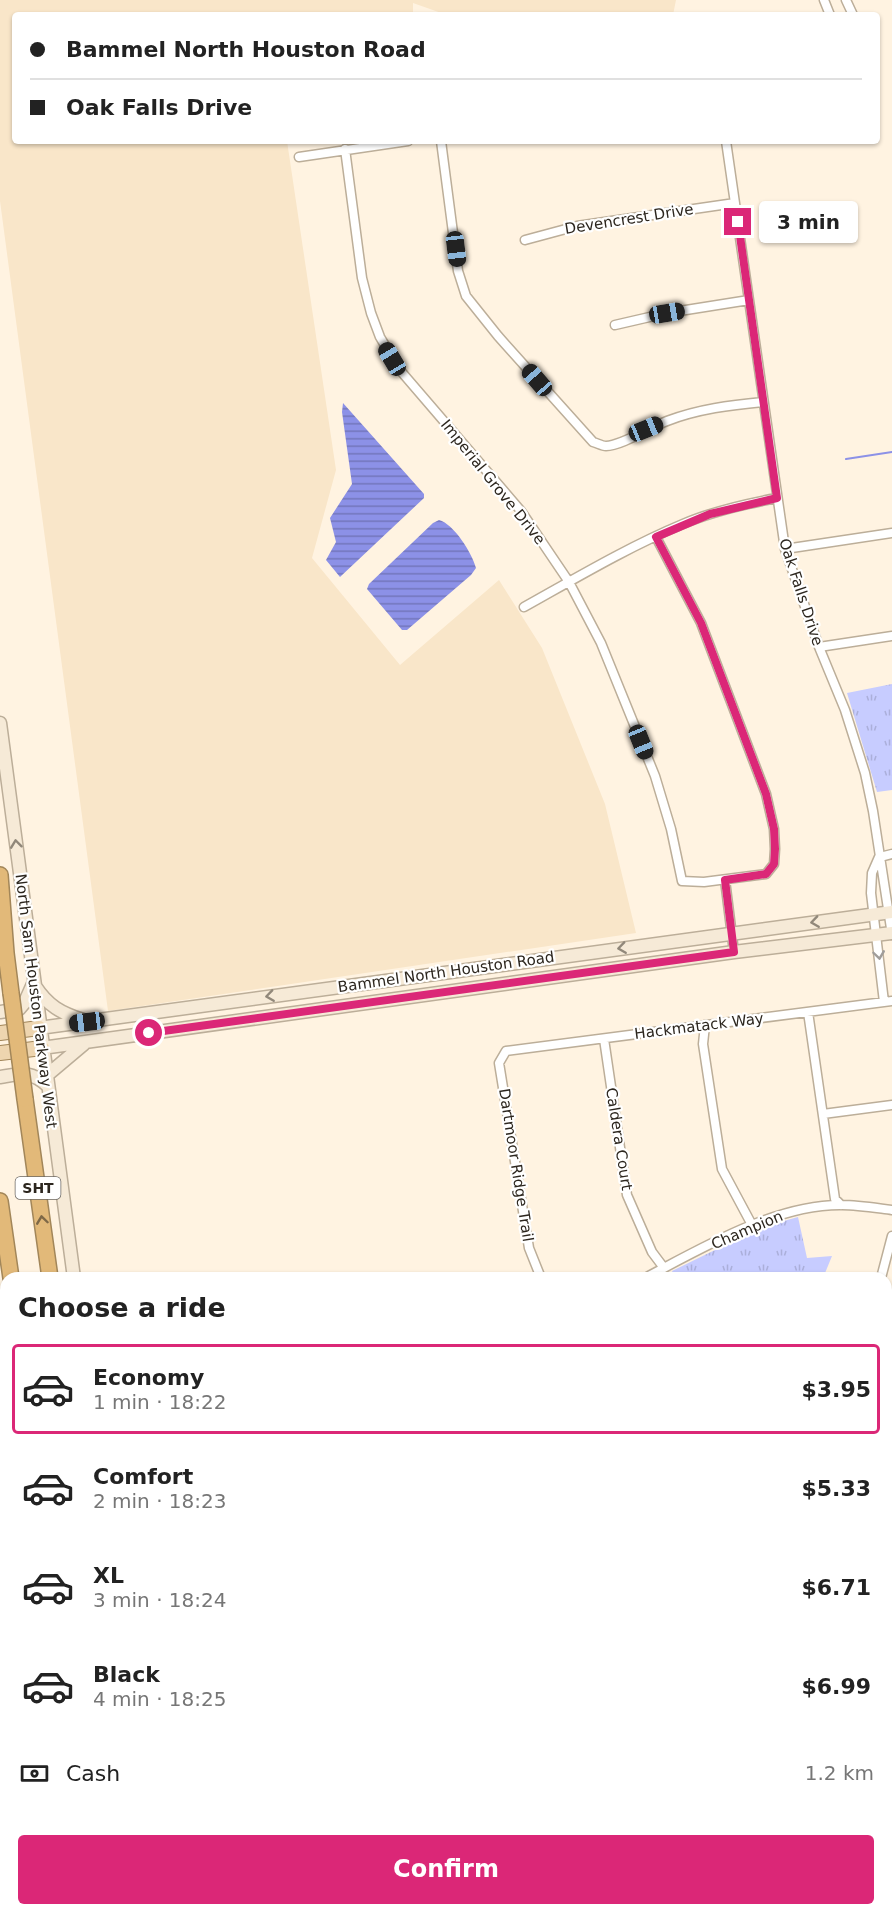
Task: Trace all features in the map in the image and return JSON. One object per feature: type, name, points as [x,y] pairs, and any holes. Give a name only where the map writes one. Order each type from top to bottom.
[{"type":"highway","points":[[0,874],[6,953]]},
{"type":"highway","name":"SHT","points":[[0,915],[49,1272]]},
{"type":"highway","name":"SHT","points":[[0,1201],[10,1272]]},
{"type":"main road","name":"North Sam Houston Parkway West","points":[[0,723],[73,1272]]},
{"type":"main road","name":"Bammel North Houston Road","points":[[0,1033],[890,912]]},
{"type":"main road","name":"Bammel North Houston Road","points":[[0,1053],[734,952],[892,934]]},
{"type":"main road","points":[[492,966],[493,986]]},
{"type":"main road","points":[[0,1012],[19,1009],[34,983]]},
{"type":"main road","points":[[34,983],[45,1001],[53,1008],[87,1022]]},
{"type":"main road","points":[[327,988],[330,1008]]},
{"type":"main road","points":[[0,1077],[27,1073],[47,1081],[86,1042]]},
{"type":"street","points":[[299,157],[384,144]]},
{"type":"street","points":[[441,144],[458,271],[463,288],[477,311],[593,442],[605,446],[692,413],[764,402]]},
{"type":"street","name":"Oak Falls Drive","points":[[726,144],[785,549],[819,647],[856,742],[873,812],[892,934]]},
{"type":"street","name":"Imperial Grove Drive","points":[[345,149],[362,278],[370,313],[385,348],[416,389],[510,498],[569,582],[601,643],[655,776],[671,829],[682,881],[725,880]]},
{"type":"street","name":"Devencrest Drive","points":[[525,240],[577,226],[735,203]]},
{"type":"street","points":[[615,325],[667,313],[749,300]]},
{"type":"street","points":[[524,608],[656,537],[710,514],[777,498]]},
{"type":"street","points":[[785,549],[892,533]]},
{"type":"street","points":[[656,537],[701,623],[744,732],[769,806],[775,849],[774,864],[766,874],[725,880],[734,952]]},
{"type":"street","points":[[819,647],[892,636]]},
{"type":"street","points":[[880,857],[892,854]]},
{"type":"street","name":"Oak Falls Drive","points":[[880,857],[872,873],[873,914],[888,1002]]},
{"type":"street","name":"Hackmatack Way","points":[[506,1051],[888,1002]]},
{"type":"street","points":[[808,1012],[835,1199],[842,1205]]},
{"type":"street","points":[[705,1025],[703,1044],[722,1169],[752,1225]]},
{"type":"street","name":"Caldera Court","points":[[604,1039],[627,1195],[652,1252],[663,1268]]},
{"type":"street","name":"Dartmoor Ridge Trail","points":[[506,1051],[499,1063],[529,1248],[539,1272]]},
{"type":"street","points":[[823,1114],[892,1105]]},
{"type":"street","name":"Champion","points":[[656,1272],[752,1225],[800,1209],[842,1205],[892,1210]]},
{"type":"street","points":[[883,1272],[892,1236]]},
{"type":"shaded area","points":[[0,0],[676,0],[674,12],[438,12],[413,3],[413,12],[12,12],[12,144],[287,144],[336,470],[312,558],[400,665],[499,580],[542,648],[605,804],[636,933],[108,1011],[0,201]]},
{"type":"green space","points":[[892,684],[892,790],[877,792],[847,693]]},
{"type":"green space","points":[[798,1217],[807,1258],[832,1256],[825,1272],[672,1272],[672,1271],[762,1227]]},
{"type":"water","points":[[343,403],[424,494],[424,498],[340,577],[326,560],[336,542],[330,518],[352,484],[342,412]]},
{"type":"water","points":[[439,520],[451,527],[462,540],[476,568],[471,575],[407,630],[402,630],[367,589],[369,584],[433,523]]},
{"type":"waterway","points":[[846,459],[892,452]]},
{"type":"route","points":[[149,1033],[734,952],[725,880],[766,874],[774,864],[774,829],[766,794],[752,754],[701,623],[656,537],[710,514],[744,504],[777,498],[738,222]]}]
